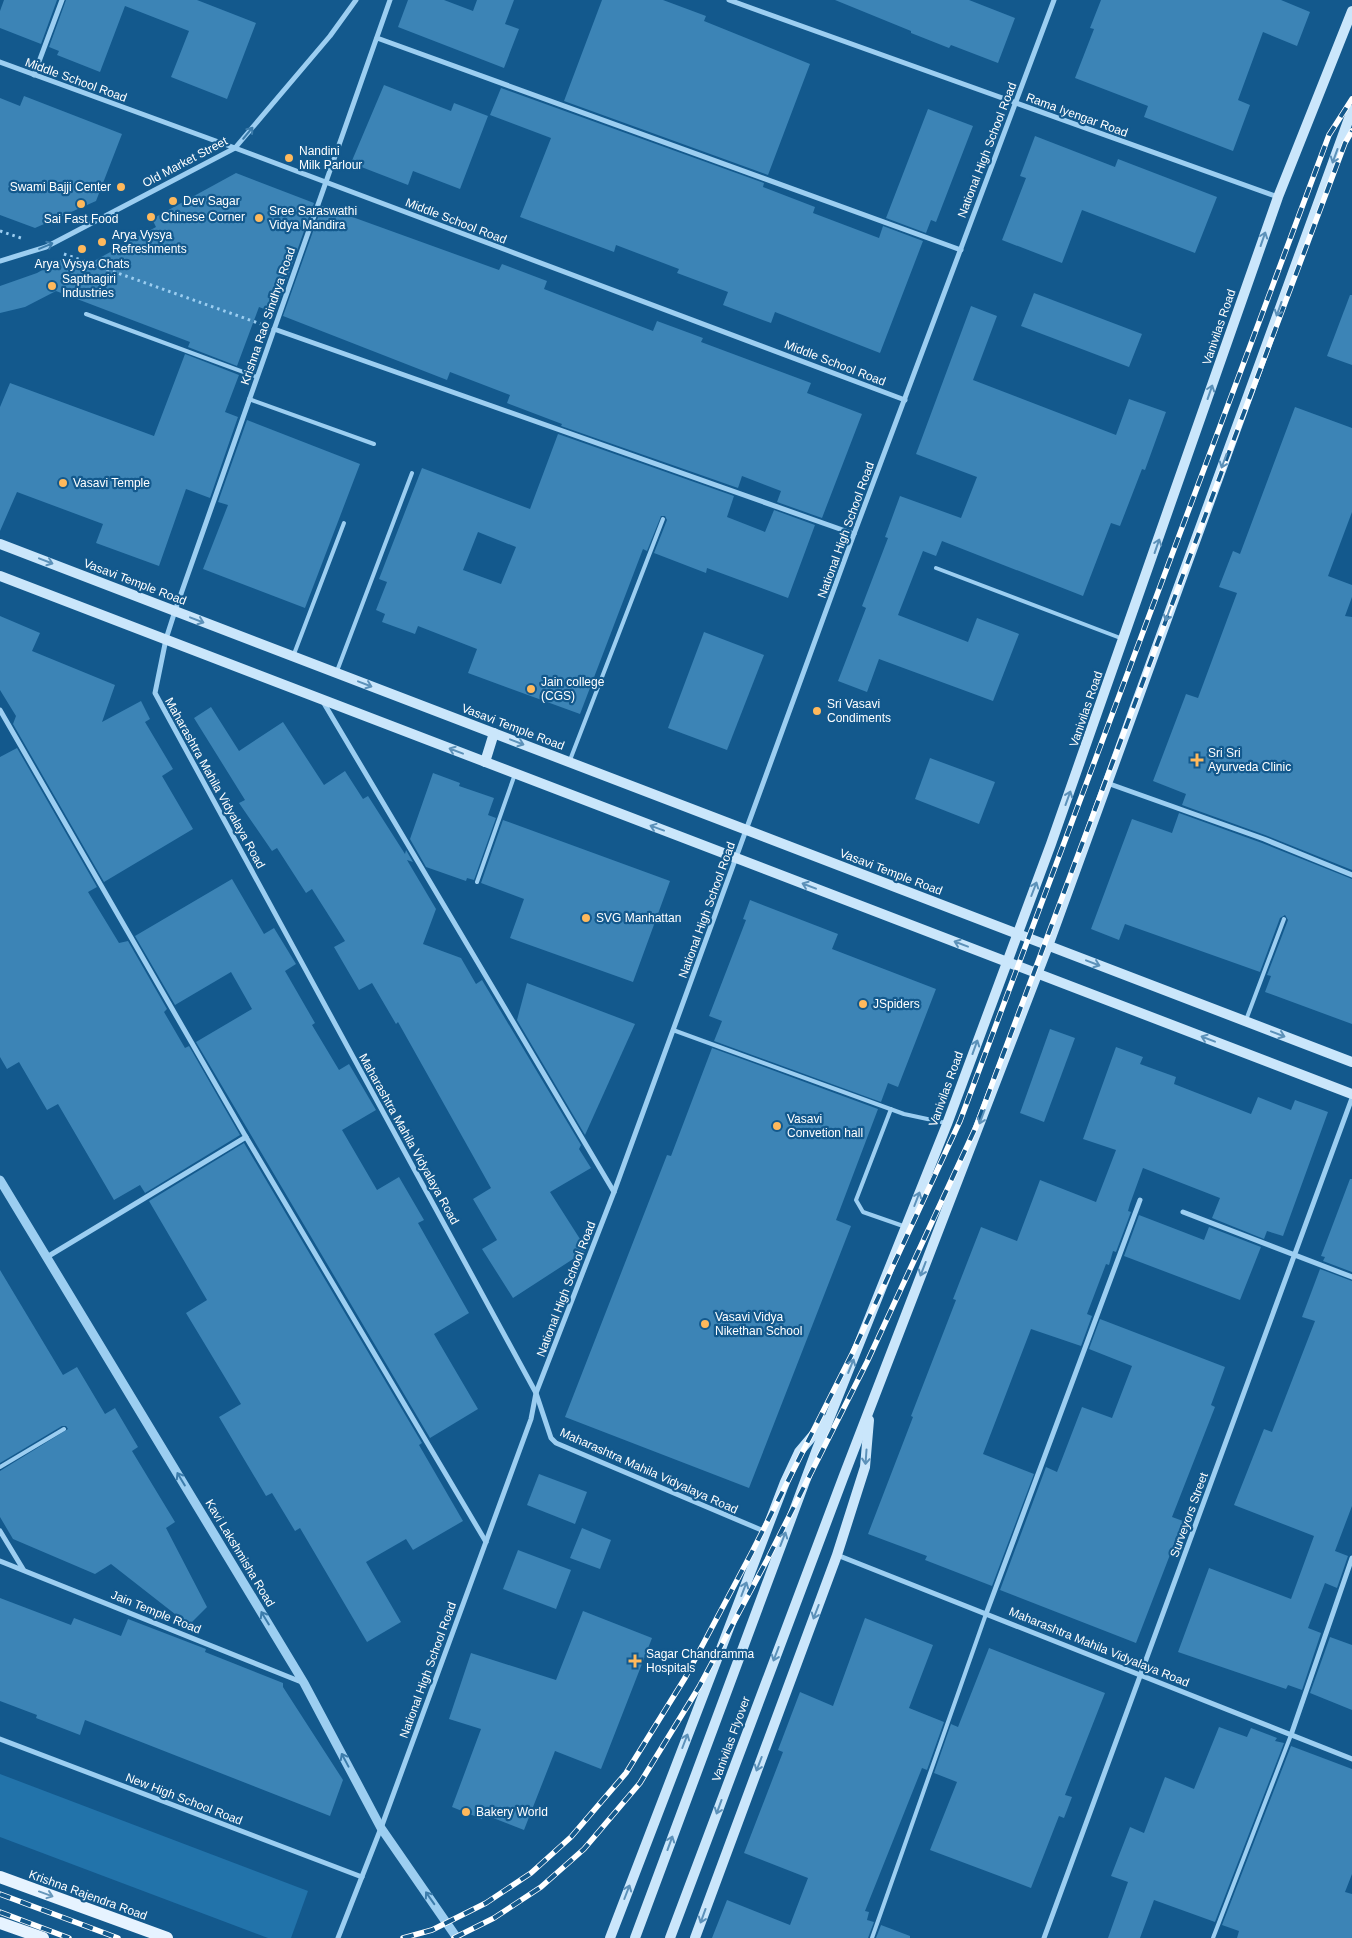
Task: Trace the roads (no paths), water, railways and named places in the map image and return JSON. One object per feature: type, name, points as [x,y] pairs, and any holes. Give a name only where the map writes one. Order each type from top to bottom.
[{"type":"main road","name":"Vanivilas Road","points":[[834,1412],[947,1124],[1124,640],[1278,198],[1352,11]]},
{"type":"main road","points":[[695,1938],[838,1555],[866,1467],[869,1409],[1048,946],[1352,110]]},
{"type":"main road","name":"Vasavi Temple Road","points":[[0,544],[1352,1062]]},
{"type":"main road","points":[[0,576],[1037,973],[1352,1096]]},
{"type":"main road","points":[[485,762],[494,733]]},
{"type":"main road","name":"Vanivilas Flyover","points":[[670,1938],[869,1409]]},
{"type":"main road","points":[[610,1938],[785,1482],[799,1452],[834,1412]]},
{"type":"main road","name":"Vanivilas Flyover","points":[[635,1938],[723,1700],[834,1412]]},
{"type":"main road","name":"Krishna Rajendra Road","points":[[0,1877],[168,1938]]},
{"type":"main road","points":[[0,1923],[44,1938]]},
{"type":"street","points":[[34,75],[62,0]]},
{"type":"street","name":"Old Market Street","points":[[0,261],[46,247],[235,148],[330,36],[356,0]]},
{"type":"street","name":"Krishna Rao Sindhya Road","points":[[166,640],[249,398],[390,0]]},
{"type":"street","name":"Rama Iyengar Road","points":[[729,0],[1278,198]]},
{"type":"street","name":"National High School Road","points":[[381,1828],[531,1419],[536,1392],[614,1192],[854,534],[1054,0]]},
{"type":"street","points":[[377,38],[961,250]]},
{"type":"street","name":"Middle School Road","points":[[0,62],[326,182],[904,400]]},
{"type":"street","points":[[274,328],[854,534]]},
{"type":"street","name":"Maharashtra Mahila Vidyalaya Road","points":[[166,640],[156,688],[158,699],[536,1392],[551,1438],[556,1443],[766,1532]]},
{"type":"street","points":[[322,699],[614,1192]]},
{"type":"street","points":[[0,710],[246,1137],[486,1542]]},
{"type":"street","points":[[1107,783],[1264,839],[1352,875]]},
{"type":"street","name":"Surveyors Street","points":[[1044,1938],[1352,1096]]},
{"type":"street","points":[[47,1257],[246,1137]]},
{"type":"street","name":"Kavi Lakshmisha Road","points":[[0,1180],[304,1683],[381,1828],[457,1938]]},
{"type":"street","points":[[986,1614],[1140,1200]]},
{"type":"street","points":[[1183,1212],[1352,1277]]},
{"type":"street","points":[[0,1531],[23,1570]]},
{"type":"street","name":"Maharashtra Mahila Vidyalaya Road","points":[[838,1555],[1352,1759]]},
{"type":"street","points":[[1290,1735],[1352,1558]]},
{"type":"street","name":"Jain Temple Road","points":[[0,1561],[304,1683]]},
{"type":"street","name":"New High School Road","points":[[0,1739],[362,1877]]},
{"type":"street","points":[[338,1938],[381,1828]]},
{"type":"lane","points":[[86,314],[257,377]]},
{"type":"lane","points":[[249,398],[374,444]]},
{"type":"lane","points":[[336,673],[412,473]]},
{"type":"lane","points":[[569,762],[663,520]]},
{"type":"lane","points":[[294,656],[344,523]]},
{"type":"lane","points":[[936,568],[1124,640]]},
{"type":"lane","points":[[477,882],[515,774]]},
{"type":"lane","points":[[1246,1022],[1284,919]]},
{"type":"lane","points":[[674,1030],[891,1109],[947,1124]]},
{"type":"lane","points":[[891,1109],[856,1200],[863,1212],[906,1227]]},
{"type":"lane","points":[[0,1467],[64,1429]]},
{"type":"lane","points":[[872,1938],[986,1614]]},
{"type":"lane","points":[[1213,1938],[1290,1735]]},
{"type":"railway","points":[[403,1938],[432,1930],[486,1903],[531,1873],[571,1837],[626,1773],[685,1678],[752,1552],[852,1354],[960,1121],[1329,135],[1352,99]]},
{"type":"railway","points":[[454,1938],[494,1918],[541,1887],[584,1849],[640,1783],[699,1687],[767,1560],[867,1362],[976,1127],[1345,143],[1352,131]]},
{"type":"railway","points":[[0,1894],[118,1938]]},
{"type":"railway","points":[[0,1912],[69,1938]]},
{"type":"place","name":"Nandini Milk Parlour","points":[[289,158]]},
{"type":"place","name":"Swami Bajji Center","points":[[121,187]]},
{"type":"place","name":"Dev Sagar","points":[[173,201]]},
{"type":"place","name":"Sai Fast Food","points":[[81,204]]},
{"type":"place","name":"Chinese Corner","points":[[151,217]]},
{"type":"place","name":"Sree Saraswathi Vidya Mandira","points":[[259,218]]},
{"type":"place","name":"Arya Vysya Refreshments","points":[[102,242]]},
{"type":"place","name":"Arya Vysya Chats","points":[[82,249]]},
{"type":"place","name":"Sapthagiri Industries","points":[[52,286]]},
{"type":"place","name":"Vasavi Temple","points":[[63,483]]},
{"type":"place","name":"Jain college (CGS)","points":[[531,689]]},
{"type":"place","name":"Sri Vasavi Condiments","points":[[817,711]]},
{"type":"place","name":"Sri Sri Ayurveda Clinic","points":[[1197,760]]},
{"type":"place","name":"SVG Manhattan","points":[[586,918]]},
{"type":"place","name":"JSpiders","points":[[863,1004]]},
{"type":"place","name":"Vasavi Convetion hall","points":[[777,1126]]},
{"type":"place","name":"Vasavi Vidya Nikethan School","points":[[705,1324]]},
{"type":"place","name":"Sagar Chandramma Hospitals","points":[[635,1661]]},
{"type":"place","name":"Bakery World","points":[[466,1812]]}]
